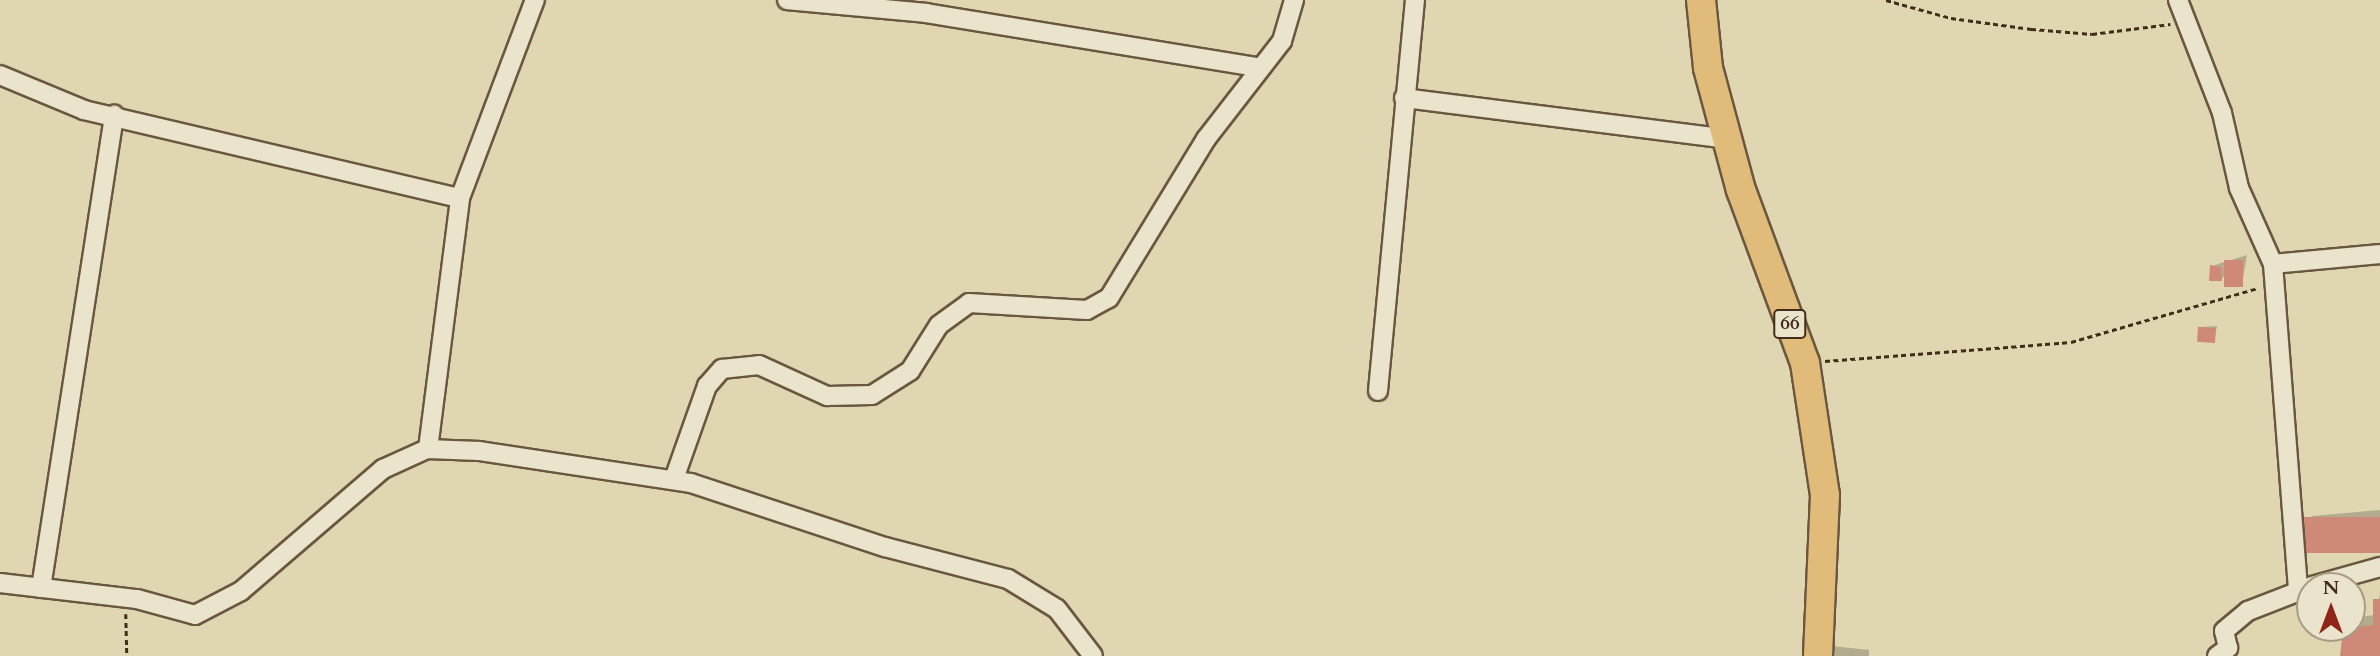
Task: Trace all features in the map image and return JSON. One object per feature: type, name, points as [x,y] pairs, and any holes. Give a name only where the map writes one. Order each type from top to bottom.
[{"type":"main road","name":"66","points":[[1701,0],[1708,68],[1727,139],[1805,363],[1825,495],[1818,656]]},
{"type":"street","points":[[428,449],[460,198],[535,0]]},
{"type":"street","points":[[788,0],[926,13],[1261,68]]},
{"type":"street","points":[[674,480],[707,386],[722,369],[759,365],[827,396],[873,394],[910,371],[939,325],[968,303],[1087,310],[1109,298],[1206,139],[1282,41],[1294,0]]},
{"type":"street","points":[[1378,391],[1415,0]]},
{"type":"street","points":[[2178,0],[2222,113],[2239,188],[2273,264],[2305,572]]},
{"type":"street","points":[[0,75],[114,115],[460,198]]},
{"type":"street","points":[[1404,98],[1727,139]]},
{"type":"street","points":[[41,588],[114,115]]},
{"type":"street","points":[[2273,264],[2380,254]]},
{"type":"street","points":[[0,583],[125,597],[195,615],[241,591],[383,469],[428,449],[591,464],[674,480],[1008,579],[1057,609],[1093,656]]},
{"type":"street","points":[[2363,572],[2380,567]]},
{"type":"street","points":[[2217,656],[2228,648],[2224,631],[2232,624],[2296,593]]},
{"type":"path","points":[[1885,0],[1951,18],[2092,34],[2187,23]]},
{"type":"path","points":[[1805,363],[2071,342],[2275,283]]},
{"type":"path","points":[[125,597],[127,656]]},
{"type":"building","points":[[2224,260],[2243,260],[2243,287],[2224,287]]},
{"type":"building","points":[[2210,265],[2221,267],[2222,281],[2209,281]]},
{"type":"building","points":[[2198,327],[2216,328],[2215,343],[2197,342]]},
{"type":"building","points":[[2303,517],[2380,517],[2380,553],[2303,553]]},
{"type":"building","points":[[2373,599],[2380,599],[2380,656],[2340,656],[2342,642],[2366,642],[2366,626],[2373,625]]}]
